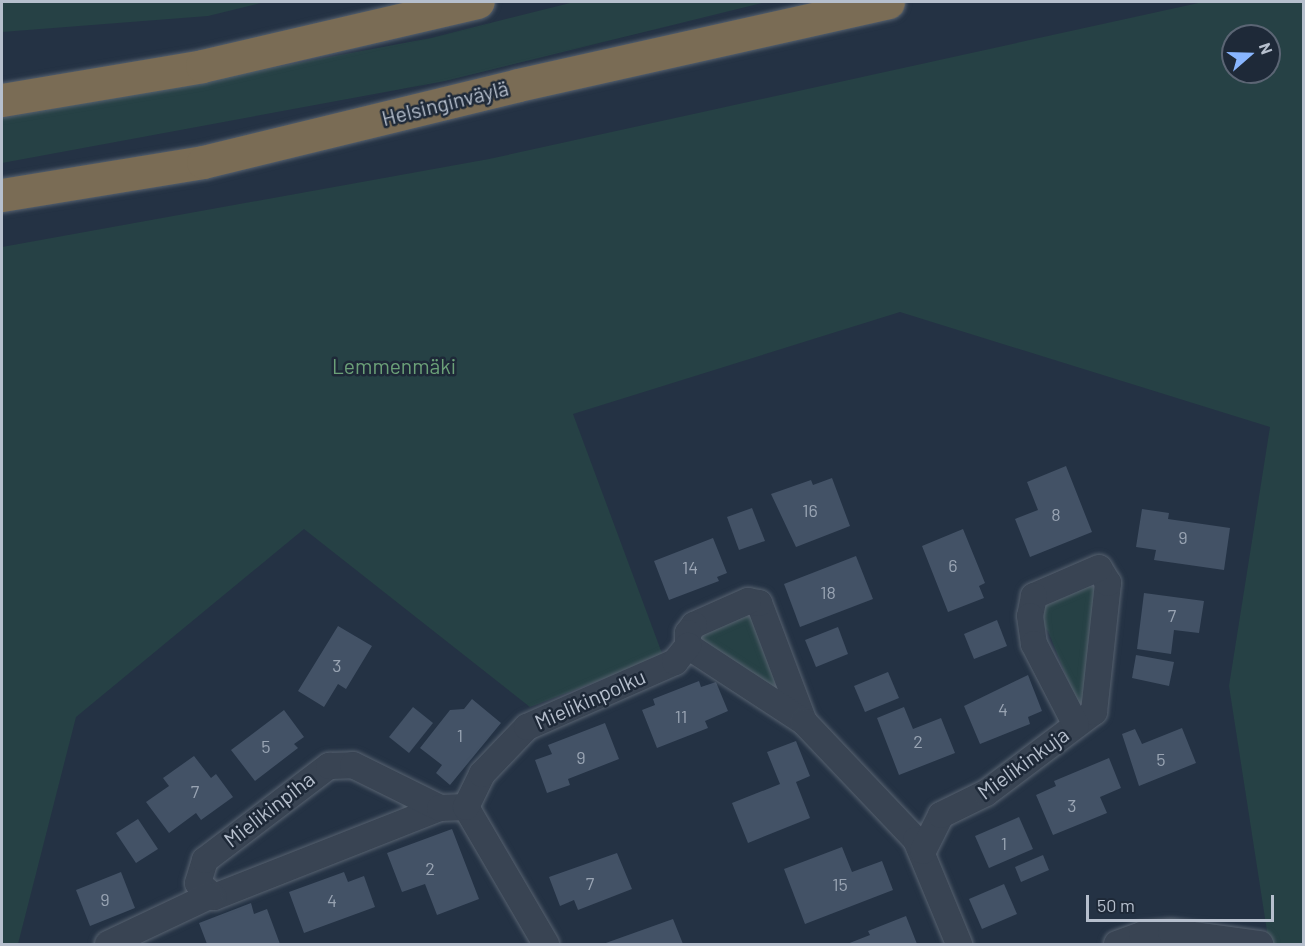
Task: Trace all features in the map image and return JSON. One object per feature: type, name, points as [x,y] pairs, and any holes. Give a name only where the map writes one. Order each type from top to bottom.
[{"type":"highway","points":[[2,100],[202,66],[478,2]]},
{"type":"highway","name":"Helsinginväylä","points":[[2,195],[203,162],[518,85],[888,2]]},
{"type":"street","name":"Mielikinkuja","points":[[923,851],[941,815],[986,793],[1094,712],[1098,693],[1108,583],[1099,568],[1034,596],[1030,616],[1034,644],[1076,725]]},
{"type":"street","name":"Mielikinpolku","points":[[466,807],[482,774],[526,727],[675,662],[688,646],[688,633],[704,618],[748,601],[759,603],[804,722]]},
{"type":"street","name":"Mielikinpolku","points":[[688,646],[783,712],[804,722],[923,851]]},
{"type":"street","name":"Mielikinpiha","points":[[209,896],[198,883],[206,860],[329,766],[353,765],[440,808]]},
{"type":"street","name":"Mielikinpiha","points":[[108,945],[209,896],[440,808],[466,807]]},
{"type":"street","points":[[466,807],[546,945]]},
{"type":"street","points":[[923,851],[959,945]]},
{"type":"street","points":[[1117,945],[1142,935],[1171,932],[1260,945]]},
{"type":"green space","points":[[2,2],[265,2],[208,16],[2,32]]},
{"type":"green space","points":[[574,2],[766,2],[445,81],[2,163],[2,118],[431,38]]},
{"type":"green space","name":"Lemmenmäki","points":[[1203,2],[1303,2],[1303,944],[1269,944],[1229,686],[1270,427],[900,312],[573,414],[663,656],[530,707],[304,529],[76,717],[18,944],[2,944],[2,247],[489,159]]},
{"type":"green space","points":[[1088,585],[1097,589],[1087,702],[1078,705],[1048,631],[1038,622],[1048,596]]},
{"type":"green space","points":[[738,613],[752,617],[786,700],[703,645],[697,635]]},
{"type":"building","points":[[1066,466],[1092,532],[1030,557],[1015,519],[1038,510],[1027,482]]},
{"type":"building","points":[[832,478],[850,526],[796,547],[771,494],[811,480],[813,485]]},
{"type":"building","points":[[752,508],[765,541],[739,550],[727,517]]},
{"type":"building","points":[[1142,509],[1169,513],[1168,519],[1230,528],[1224,570],[1154,560],[1156,550],[1136,547]]},
{"type":"building","points":[[963,529],[985,583],[979,586],[984,598],[948,612],[922,546]]},
{"type":"building","points":[[713,538],[727,573],[717,577],[719,581],[669,600],[654,561]]},
{"type":"building","points":[[856,556],[873,599],[800,627],[784,584]]},
{"type":"building","points":[[1144,593],[1204,601],[1199,633],[1174,630],[1171,654],[1137,649]]},
{"type":"building","points":[[997,620],[1007,646],[974,659],[964,634]]},
{"type":"building","points":[[338,626],[372,646],[346,689],[338,684],[324,707],[298,691]]},
{"type":"building","points":[[838,627],[848,654],[816,667],[805,640]]},
{"type":"building","points":[[1136,655],[1174,662],[1169,686],[1132,678]]},
{"type":"building","points":[[888,672],[899,698],[865,712],[854,686]]},
{"type":"building","points":[[1028,675],[1042,711],[1028,717],[1030,724],[980,744],[964,706]]},
{"type":"building","points":[[699,681],[701,687],[716,682],[728,711],[705,721],[708,728],[657,748],[642,710],[655,705],[653,699]]},
{"type":"building","points":[[472,699],[501,723],[450,785],[436,773],[442,765],[420,748],[450,710],[464,709]]},
{"type":"building","points":[[413,707],[433,723],[409,753],[389,737]]},
{"type":"building","points":[[904,707],[913,729],[941,718],[955,753],[899,775],[877,718]]},
{"type":"building","points":[[284,710],[304,737],[294,744],[298,748],[255,781],[231,750]]},
{"type":"building","points":[[605,723],[619,759],[568,779],[570,785],[547,793],[535,760],[552,754],[548,745]]},
{"type":"building","points":[[1182,728],[1196,763],[1139,786],[1122,734],[1135,729],[1142,744]]},
{"type":"building","points":[[796,741],[810,776],[796,782],[810,818],[748,843],[732,803],[780,784],[767,752]]},
{"type":"building","points":[[194,756],[211,778],[216,774],[233,797],[201,820],[196,813],[169,833],[146,802],[169,786],[163,778]]},
{"type":"building","points":[[1109,758],[1121,788],[1100,797],[1107,813],[1053,835],[1036,795],[1056,786],[1054,781]]},
{"type":"building","points":[[1019,817],[1033,849],[989,868],[975,836]]},
{"type":"building","points":[[138,819],[158,849],[136,863],[116,833]]},
{"type":"building","points":[[452,829],[479,899],[437,915],[425,884],[402,892],[387,853]]},
{"type":"building","points":[[842,847],[852,872],[882,861],[893,890],[805,924],[784,869]]},
{"type":"building","points":[[617,853],[632,889],[578,910],[574,900],[560,906],[549,877]]},
{"type":"building","points":[[1043,855],[1049,870],[1021,882],[1015,867]]},
{"type":"building","points":[[121,872],[135,908],[90,926],[76,890]]},
{"type":"building","points":[[344,872],[348,882],[364,876],[375,907],[304,933],[289,892]]},
{"type":"building","points":[[1004,884],[1017,914],[982,929],[969,899]]},
{"type":"building","points":[[251,903],[254,914],[267,909],[280,944],[207,944],[199,923]]},
{"type":"building","points":[[906,916],[917,944],[847,944],[870,935],[868,931]]},
{"type":"building","points":[[673,919],[683,944],[603,944]]}]
